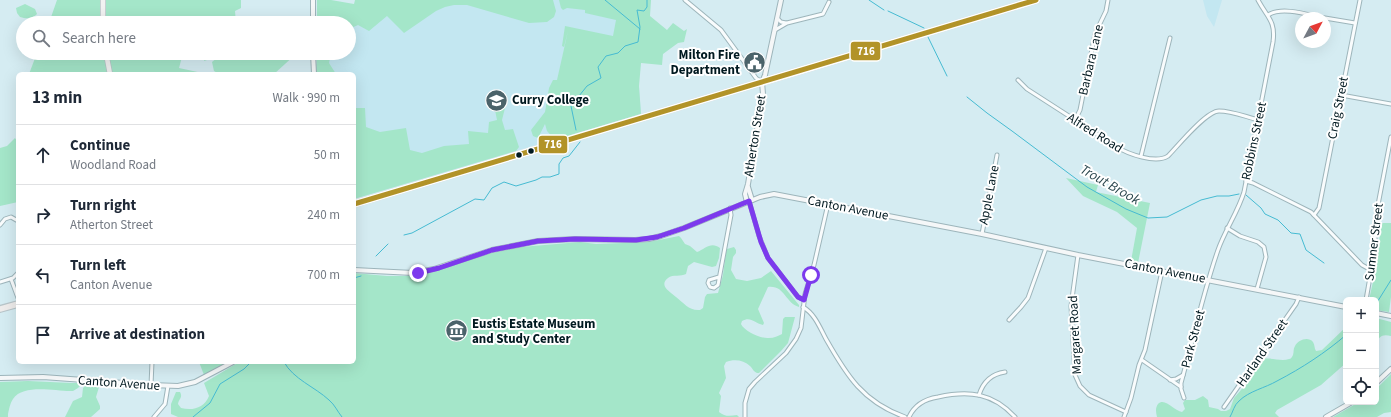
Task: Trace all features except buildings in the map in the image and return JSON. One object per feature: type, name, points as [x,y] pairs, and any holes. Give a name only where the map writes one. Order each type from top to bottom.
[{"type":"highway","points":[[356,203],[1036,0]]},
{"type":"highway","points":[[0,309],[16,304]]},
{"type":"main road","points":[[103,0],[103,16]]},
{"type":"main road","points":[[313,0],[313,16]]},
{"type":"main road","points":[[762,82],[778,19],[781,0]]},
{"type":"main road","points":[[107,60],[110,72]]},
{"type":"main road","points":[[313,60],[314,72]]},
{"type":"main road","name":"Atherton Street","points":[[749,201],[745,194],[763,94],[762,82]]},
{"type":"main road","name":"Canton Avenue","points":[[356,270],[413,273],[434,270],[492,250],[538,241],[575,239],[649,239],[684,228],[749,201],[774,194],[1343,306]]},
{"type":"main road","points":[[1379,314],[1391,316]]},
{"type":"main road","name":"Canton Avenue","points":[[0,378],[48,377],[168,386],[192,384],[229,364]]},
{"type":"main road","points":[[1379,380],[1391,368]]},
{"type":"main road","points":[[1326,417],[1347,405]]},
{"type":"street","name":"Atherton Street","points":[[686,0],[722,30],[756,78],[762,82]]},
{"type":"street","name":"Barbara Lane","points":[[1075,120],[1080,110],[1095,34],[1106,11],[1108,0]]},
{"type":"street","name":"Robbins Street","points":[[1209,280],[1216,254],[1227,228],[1240,204],[1246,181],[1274,38],[1273,26],[1258,0]]},
{"type":"street","name":"Craig Street","points":[[1314,215],[1319,208],[1360,0]]},
{"type":"street","points":[[775,30],[789,23],[822,15],[825,12],[829,2]]},
{"type":"street","points":[[1268,15],[1282,11],[1295,13]]},
{"type":"street","points":[[778,19],[789,23]]},
{"type":"street","points":[[1331,19],[1355,23]]},
{"type":"street","points":[[1141,156],[1170,38]]},
{"type":"street","name":"Alfred Road","points":[[1018,80],[1027,89],[1120,149],[1156,159],[1164,158],[1203,120],[1215,111],[1222,111],[1258,120]]},
{"type":"street","points":[[1341,95],[1391,104]]},
{"type":"street","name":"Sumner Street","points":[[1366,297],[1375,245],[1376,214],[1391,138]]},
{"type":"street","name":"Apple Lane","points":[[982,234],[997,155]]},
{"type":"street","points":[[1246,181],[1253,183],[1309,211],[1360,264],[1371,270]]},
{"type":"street","name":"Atherton Street","points":[[749,201],[761,242],[768,258],[798,297],[804,300]]},
{"type":"street","points":[[745,417],[745,400],[749,389],[780,359],[793,343],[801,328],[804,300],[828,204]]},
{"type":"street","points":[[719,277],[710,279],[708,282],[710,287],[713,288],[718,285],[731,215],[730,208]]},
{"type":"street","points":[[0,224],[5,219],[11,218],[16,220]]},
{"type":"street","points":[[1227,228],[1240,236],[1258,242],[1264,247],[1266,257],[1257,289]]},
{"type":"street","points":[[1009,320],[1022,307],[1028,298],[1046,248]]},
{"type":"street","name":"Margaret Road","points":[[1078,255],[1071,306],[1075,376],[1080,386],[1087,394],[1126,412]]},
{"type":"street","points":[[1124,417],[1131,398],[1139,365],[1146,348],[1162,271]]},
{"type":"street","points":[[0,282],[16,276]]},
{"type":"street","points":[[11,279],[16,293]]},
{"type":"street","name":"Park Street","points":[[1184,398],[1181,387],[1209,280]]},
{"type":"street","name":"Harland Street","points":[[1224,407],[1297,303],[1299,297]]},
{"type":"street","points":[[803,307],[813,315],[836,355],[860,390],[879,406],[905,417]]},
{"type":"street","points":[[1142,360],[1181,387]]},
{"type":"street","points":[[151,385],[152,364]]},
{"type":"street","points":[[979,395],[982,386],[987,380],[995,374],[1005,372]]},
{"type":"street","points":[[1170,380],[1176,379],[1184,374]]},
{"type":"street","points":[[154,417],[165,404],[168,386]]},
{"type":"street","points":[[909,417],[917,405],[929,399],[960,393],[979,395],[1000,404],[1015,417]]},
{"type":"shaded area","name":"Curry College","points":[[317,0],[414,16],[418,0],[640,0],[634,21],[641,114],[356,198],[356,72],[316,72],[317,60],[356,60],[356,16],[317,16]]},
{"type":"shaded area","points":[[1203,0],[1222,0],[1214,27],[1207,16]]},
{"type":"green space","points":[[57,0],[241,0],[241,8],[235,11],[235,16],[51,16]]},
{"type":"green space","points":[[317,0],[331,0],[354,4],[355,0],[553,0],[556,11],[554,17],[547,22],[529,23],[467,5],[454,5],[436,11],[404,33],[387,16],[369,31],[358,25],[356,26],[356,16],[317,16]]},
{"type":"green space","points":[[559,0],[651,0],[650,16],[667,30],[673,23],[684,31],[687,29],[684,42],[678,43],[663,54],[662,65],[641,63],[639,86],[641,114],[555,140],[547,131],[545,124],[538,138],[533,136],[531,130],[545,112],[549,88],[553,80],[557,80],[568,31],[564,47],[562,46],[565,26],[613,36],[616,20],[585,13],[585,10],[567,8],[563,10]]},
{"type":"green space","points":[[25,4],[35,9],[37,14],[34,16],[19,16],[16,8]]},
{"type":"green space","points":[[34,60],[181,60],[179,68],[198,72],[30,72]]},
{"type":"green space","points":[[214,60],[289,60],[276,72],[216,72],[214,71],[212,62]]},
{"type":"green space","points":[[317,60],[330,60],[329,63],[335,72],[316,72]]},
{"type":"green space","points":[[500,102],[505,108],[502,120],[505,130],[513,129],[519,147],[516,151],[356,198],[356,108],[365,108],[366,127],[380,132],[406,128],[410,150],[422,153],[444,146],[469,144],[468,131],[488,133],[489,122],[497,120],[495,110]]},
{"type":"green space","points":[[15,138],[16,202],[0,206],[0,148],[7,146]]},
{"type":"green space","points":[[1066,178],[1098,185],[1096,192],[1150,203],[1138,263],[1131,261],[1137,228],[1117,212],[1083,196]]},
{"type":"green space","points":[[1381,223],[1391,223],[1391,297],[1389,312],[1379,310],[1379,297],[1370,297],[1377,263]]},
{"type":"green space","points":[[679,236],[685,244],[697,252],[711,245],[720,248],[716,266],[712,267],[694,262],[688,266],[686,274],[670,277],[665,281],[664,284],[666,289],[690,308],[700,310],[703,308],[707,294],[718,293],[723,275],[727,249],[734,247],[736,253],[733,257],[731,270],[736,279],[747,281],[761,278],[771,271],[799,305],[799,307],[794,305],[782,291],[774,287],[768,287],[758,309],[764,323],[763,325],[748,319],[742,321],[741,324],[749,332],[757,336],[771,338],[782,334],[783,319],[785,317],[795,317],[788,343],[759,373],[754,371],[748,364],[742,361],[736,360],[726,362],[724,366],[726,378],[719,393],[721,396],[719,412],[730,416],[737,415],[739,417],[178,417],[171,414],[171,404],[176,392],[180,392],[181,394],[178,404],[181,408],[198,408],[207,400],[209,396],[204,383],[236,364],[356,364],[356,273],[387,276],[413,276],[434,272],[482,255],[521,247],[580,242],[596,244],[649,242]]},
{"type":"green space","points":[[1379,319],[1391,322],[1391,336],[1381,336],[1379,339]]},
{"type":"green space","points":[[1343,330],[1343,366],[1321,385],[1277,410],[1275,413],[1279,417],[1157,417],[1156,407],[1161,402],[1167,403],[1182,412],[1185,409],[1183,403],[1185,400],[1195,400],[1203,396],[1208,400],[1209,407],[1226,411],[1230,409],[1234,398],[1247,383],[1261,360],[1290,359],[1293,355],[1296,344],[1306,339],[1313,342],[1316,351],[1322,350]]},
{"type":"green space","points":[[200,364],[224,364],[204,375]]},
{"type":"green space","points":[[1391,374],[1391,412],[1384,413],[1377,417],[1333,417],[1354,405],[1379,405],[1379,386]]},
{"type":"green space","points":[[28,381],[77,383],[80,386],[73,391],[41,389],[25,391],[18,394],[11,402],[8,417],[0,417],[0,382]]},
{"type":"green space","points":[[86,385],[94,385],[99,387],[96,397],[100,409],[91,417],[65,417],[73,401],[82,397],[83,388]]},
{"type":"waterway","points":[[605,0],[640,29]]},
{"type":"waterway","name":"Trout Brook","points":[[576,130],[571,106],[587,86],[601,78],[598,67],[606,56],[618,53],[625,46],[638,42],[640,27],[637,10],[644,11],[647,7],[647,0]]},
{"type":"waterway","name":"Trout Brook","points":[[869,0],[884,10]]},
{"type":"waterway","name":"Trout Brook","points":[[888,11],[924,28]]},
{"type":"waterway","name":"Trout Brook","points":[[928,37],[947,76]]},
{"type":"waterway","name":"Trout Brook","points":[[967,97],[1087,187],[1126,209],[1148,218],[1167,217],[1201,200],[1217,196],[1239,194]]},
{"type":"waterway","name":"Trout Brook","points":[[404,235],[412,233],[475,199],[484,200],[492,188],[504,182],[516,186],[542,177],[550,177],[559,174],[559,164],[563,158],[569,156],[580,142]]},
{"type":"waterway","name":"Trout Brook","points":[[1246,195],[1261,208],[1265,214],[1278,220],[1291,233],[1300,234],[1306,250],[1324,263]]},
{"type":"waterway","name":"Trout Brook","points":[[376,256],[388,244]]},
{"type":"waterway","name":"Trout Brook","points":[[356,277],[361,276]]},
{"type":"waterway","points":[[1379,299],[1391,280]]},
{"type":"waterway","points":[[1230,417],[1236,404],[1243,398],[1252,392],[1286,376],[1322,354],[1343,337]]},
{"type":"waterway","name":"Trout Brook","points":[[193,417],[210,403],[220,384],[244,369],[249,364]]},
{"type":"waterway","points":[[285,364],[299,378],[331,402],[342,417]]},
{"type":"transit line","name":"716","points":[[356,203],[1036,0]]},
{"type":"place","name":"Milton Fire Department","points":[[755,62]]},
{"type":"place","name":"Curry College","points":[[497,100]]},
{"type":"place","name":"Eustis Estate Museum and Study Center","points":[[457,331]]},
{"type":"route","points":[[418,273],[439,268],[492,250],[538,241],[607,238],[644,240],[684,228],[749,201],[761,242],[768,258],[801,299],[804,300],[811,275]]}]
